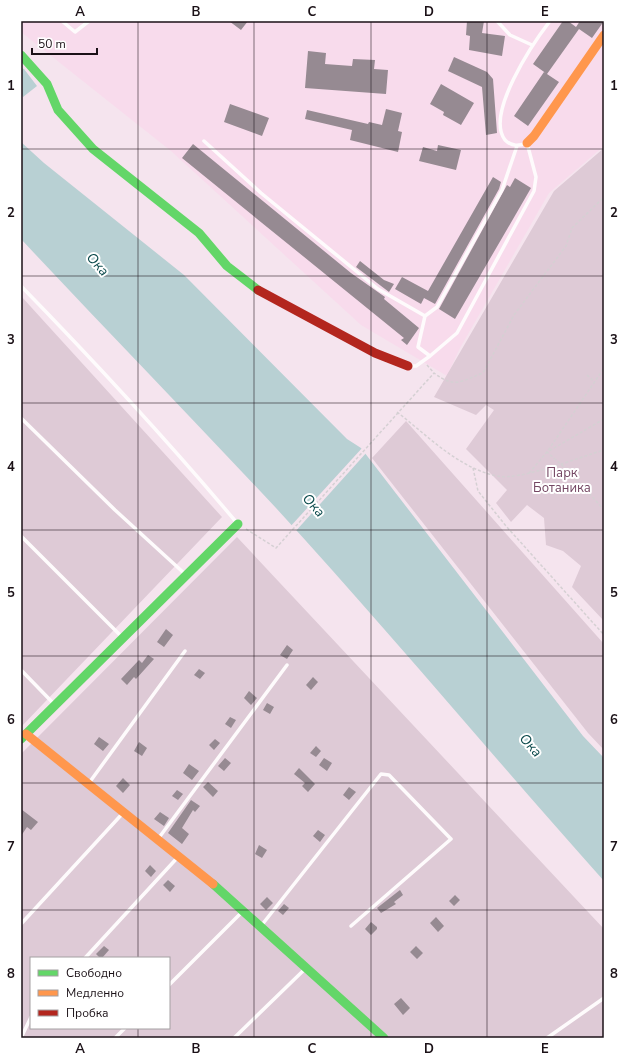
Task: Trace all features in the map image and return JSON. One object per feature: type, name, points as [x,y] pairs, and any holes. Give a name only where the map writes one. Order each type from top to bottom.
[{"type":"street","points":[[527,143],[534,136],[604,35]]},
{"type":"street","points":[[21,55],[47,84],[58,110],[93,149],[199,233],[227,266],[254,287],[375,353],[408,366]]},
{"type":"street","points":[[238,524],[24,737],[88,784],[179,856],[384,1038]]},
{"type":"lane","points":[[62,21],[75,32],[89,21]]},
{"type":"lane","points":[[497,21],[510,35],[532,45]]},
{"type":"lane","points":[[408,366],[416,366],[457,333],[534,191],[536,177],[527,143],[517,146],[508,143],[502,136],[500,119],[503,102],[532,45],[550,21]]},
{"type":"lane","points":[[204,141],[261,193],[378,289],[425,316]]},
{"type":"lane","points":[[430,356],[418,347],[425,316],[437,307],[502,190],[517,146]]},
{"type":"lane","points":[[21,286],[103,370],[238,524]]},
{"type":"lane","points":[[21,418],[115,510],[186,575]]},
{"type":"lane","points":[[21,536],[122,638]]},
{"type":"lane","points":[[88,784],[185,651]]},
{"type":"lane","points":[[158,840],[287,665]]},
{"type":"lane","points":[[21,670],[55,705]]},
{"type":"lane","points":[[260,927],[381,774],[389,775],[451,839],[351,926]]},
{"type":"lane","points":[[21,924],[123,812]]},
{"type":"lane","points":[[86,957],[179,856]]},
{"type":"lane","points":[[170,984],[243,912]]},
{"type":"lane","points":[[234,1038],[306,968]]},
{"type":"lane","points":[[547,1038],[604,998]]},
{"type":"lane","points":[[21,1038],[30,1019]]},
{"type":"lane","points":[[115,1038],[125,1029]]},
{"type":"path","points":[[423,360],[434,373],[442,379],[456,384],[483,373],[514,315],[566,246],[572,228],[604,197]]},
{"type":"path","points":[[529,473],[547,452],[604,368]]},
{"type":"path","points":[[238,524],[276,548],[397,412],[434,373]]},
{"type":"path","points":[[587,375],[595,382]]},
{"type":"path","points":[[397,412],[449,454],[473,468],[499,476],[529,473],[604,450]]},
{"type":"path","points":[[547,452],[604,419]]},
{"type":"path","points":[[547,452],[571,473],[604,510]]},
{"type":"path","points":[[473,468],[478,490],[506,526],[604,635]]},
{"type":"shaded area","points":[[21,21],[604,21],[604,146],[549,193],[460,348],[447,376],[361,325],[171,151],[21,32]]},
{"type":"green space","name":"Парк Ботаника","points":[[604,148],[604,621],[572,587],[581,566],[563,551],[546,545],[544,518],[527,505],[511,522],[496,503],[507,490],[466,449],[494,410],[486,405],[476,415],[434,397],[554,191]]},
{"type":"green space","points":[[21,296],[222,517],[21,727]]},
{"type":"green space","points":[[406,421],[604,644],[604,750],[588,733],[372,458]]},
{"type":"green space","points":[[237,537],[604,929],[604,1038],[21,1038],[21,754]]},
{"type":"water","points":[[21,68],[24,69],[37,86],[23,97],[21,92]]},
{"type":"water","name":"Ока","points":[[21,142],[44,163],[184,275],[347,439],[361,448],[583,736],[604,758],[604,881],[318,554],[21,239]]},
{"type":"pier","points":[[363,447],[367,452],[294,533],[289,528]]},
{"type":"building","points":[[229,21],[248,21],[241,30]]},
{"type":"building","points":[[467,21],[484,21],[482,33],[505,36],[502,56],[469,50],[470,36],[466,35]]},
{"type":"building","points":[[563,21],[568,21],[576,27],[580,21],[604,21],[592,38],[579,29],[547,74],[533,64]]},
{"type":"building","points":[[308,51],[326,53],[325,64],[352,66],[353,59],[375,60],[374,69],[388,70],[386,94],[305,88]]},
{"type":"building","points":[[454,57],[487,72],[493,79],[497,133],[486,135],[482,87],[448,71]]},
{"type":"building","points":[[544,72],[559,82],[528,126],[514,116]]},
{"type":"building","points":[[441,84],[474,103],[461,125],[443,115],[444,112],[430,104]]},
{"type":"building","points":[[230,104],[269,118],[262,136],[224,122]]},
{"type":"building","points":[[386,109],[402,113],[398,131],[402,132],[398,152],[350,140],[352,130],[305,119],[307,110],[368,124],[369,122],[382,125]]},
{"type":"building","points":[[193,144],[351,273],[385,297],[384,299],[419,328],[407,345],[401,340],[404,338],[182,158]]},
{"type":"building","points":[[438,145],[461,150],[456,170],[419,161],[423,147],[437,151]]},
{"type":"building","points":[[493,177],[501,182],[499,189],[435,304],[424,298],[421,304],[395,289],[402,277],[428,291]]},
{"type":"building","points":[[515,178],[531,188],[455,319],[439,309],[507,185],[510,187]]},
{"type":"building","points":[[360,261],[384,280],[394,284],[389,292],[356,267]]},
{"type":"building","points":[[166,629],[173,635],[164,647],[157,642]]},
{"type":"building","points":[[287,645],[293,650],[287,659],[280,655]]},
{"type":"building","points":[[148,655],[154,659],[136,679],[134,677],[127,685],[121,679],[139,660],[142,663]]},
{"type":"building","points":[[199,669],[205,673],[200,679],[194,675]]},
{"type":"building","points":[[313,677],[318,682],[311,690],[306,685]]},
{"type":"building","points":[[249,691],[257,698],[251,705],[244,698]]},
{"type":"building","points":[[267,703],[274,707],[270,714],[263,710]]},
{"type":"building","points":[[230,717],[236,720],[231,728],[225,724]]},
{"type":"building","points":[[99,737],[109,744],[103,751],[94,744]]},
{"type":"building","points":[[215,739],[220,743],[214,750],[209,745]]},
{"type":"building","points":[[139,742],[147,748],[142,756],[134,751]]},
{"type":"building","points":[[316,746],[321,751],[316,757],[310,753]]},
{"type":"building","points":[[225,758],[231,763],[224,771],[218,766]]},
{"type":"building","points":[[324,758],[332,763],[327,771],[319,765]]},
{"type":"building","points":[[189,764],[199,771],[192,780],[183,773]]},
{"type":"building","points":[[299,768],[315,784],[308,792],[302,786],[305,783],[294,774]]},
{"type":"building","points":[[123,778],[130,785],[123,793],[116,786]]},
{"type":"building","points":[[208,782],[218,791],[213,797],[203,787]]},
{"type":"building","points":[[349,787],[356,792],[349,800],[343,795]]},
{"type":"building","points":[[177,790],[183,794],[178,800],[172,796]]},
{"type":"building","points":[[191,800],[200,806],[195,812],[193,810],[182,828],[189,834],[182,844],[168,833]]},
{"type":"building","points":[[21,809],[38,822],[31,830],[27,827],[21,836]]},
{"type":"building","points":[[160,812],[169,818],[164,826],[154,819]]},
{"type":"building","points":[[318,830],[325,835],[320,842],[313,836]]},
{"type":"building","points":[[259,845],[267,850],[262,858],[255,854]]},
{"type":"building","points":[[150,865],[156,871],[151,877],[145,871]]},
{"type":"building","points":[[168,880],[175,886],[170,892],[163,885]]},
{"type":"building","points":[[400,890],[403,895],[394,902],[396,904],[381,913],[377,908]]},
{"type":"building","points":[[455,895],[460,900],[454,906],[449,901]]},
{"type":"building","points":[[267,897],[273,903],[266,910],[260,904]]},
{"type":"building","points":[[284,904],[289,908],[283,915],[278,911]]},
{"type":"building","points":[[436,917],[444,926],[438,932],[430,923]]},
{"type":"building","points":[[371,922],[377,927],[377,929],[371,935],[365,929]]},
{"type":"building","points":[[104,946],[109,950],[103,957],[99,957],[96,954]]},
{"type":"building","points":[[416,946],[423,953],[417,959],[410,952]]},
{"type":"building","points":[[401,998],[410,1008],[403,1015],[394,1004]]},
{"type":"traffic: fast","points":[[21,55],[47,84],[58,110],[93,149],[199,233],[227,266],[258,290]]},
{"type":"traffic: fast","points":[[21,739],[238,524]]},
{"type":"traffic: fast","points":[[213,884],[384,1038]]},
{"type":"traffic: slow","points":[[527,143],[534,136],[604,35]]},
{"type":"traffic: slow","points":[[26,734],[213,884]]},
{"type":"traffic: jam","points":[[258,290],[375,353],[408,366]]}]
